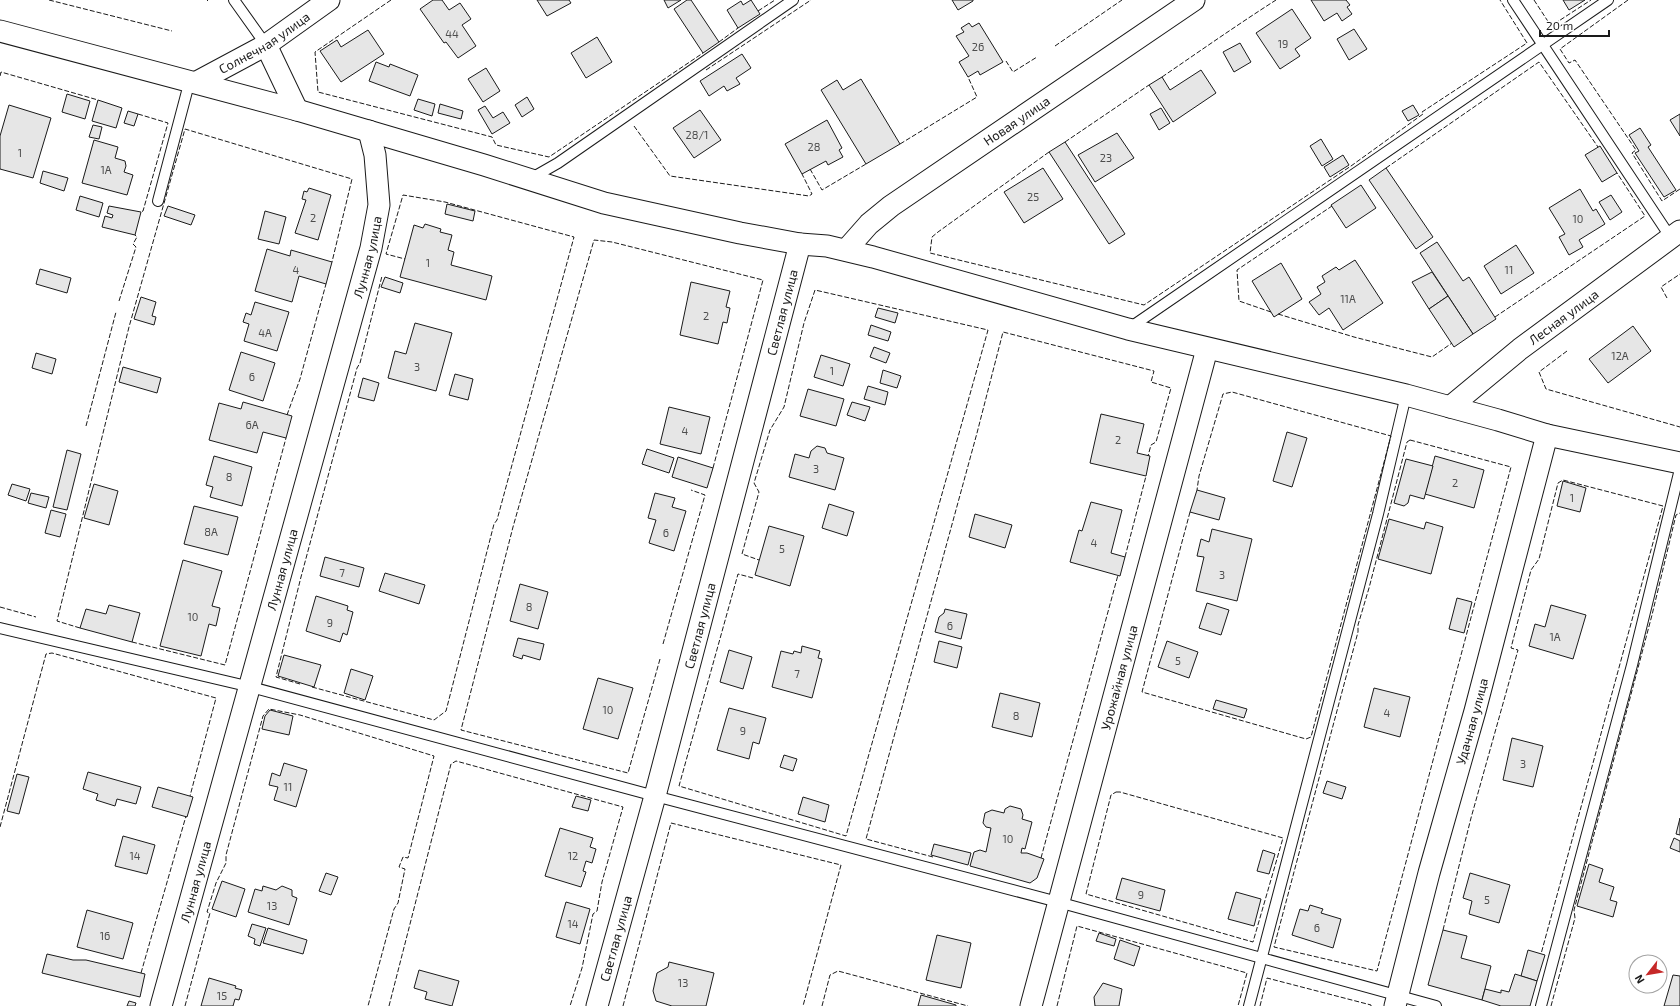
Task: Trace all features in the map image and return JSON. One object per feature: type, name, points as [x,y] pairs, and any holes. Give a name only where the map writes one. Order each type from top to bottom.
[{"type":"street","name":"Солнечная улица","points":[[193,81],[266,45],[329,0]]},
{"type":"street","name":"Новая улица","points":[[846,250],[870,224],[891,206],[1194,0]]},
{"type":"street","points":[[0,31],[193,81],[297,110],[604,202],[668,218],[800,244],[846,250],[1128,329],[1207,349],[1406,395],[1547,435],[1680,463]]},
{"type":"street","points":[[266,45],[297,110]]},
{"type":"street","name":"Лунная улица","points":[[161,1006],[251,687],[377,221],[379,205],[375,155],[369,131]]},
{"type":"street","name":"Лесная улица","points":[[1450,407],[1520,350],[1675,235]]},
{"type":"street","name":"Светлая улица","points":[[597,1006],[655,796],[800,244]]},
{"type":"street","name":"Урожайная улица","points":[[1031,1006],[1207,349]]},
{"type":"street","name":"Удачная улица","points":[[1396,1001],[1429,874],[1475,711],[1547,435]]},
{"type":"lane","points":[[234,0],[266,45]]},
{"type":"lane","points":[[529,180],[558,162],[793,0]]},
{"type":"lane","points":[[1513,0],[1542,46],[1675,235]]},
{"type":"lane","points":[[1128,329],[1608,0]]},
{"type":"lane","points":[[158,201],[193,81]]},
{"type":"lane","points":[[1248,1006],[1262,958],[1378,514],[1406,395]]},
{"type":"lane","points":[[1541,1006],[1632,665],[1680,469]]},
{"type":"lane","points":[[0,628],[251,687],[655,796],[1058,902],[1262,958],[1396,1001],[1436,1006]]},
{"type":"building","points":[[433,0],[442,0],[449,10],[460,3],[471,19],[462,25],[476,46],[458,58],[446,42],[444,43],[420,9]]},
{"type":"building","points":[[537,0],[569,0],[571,3],[547,16]]},
{"type":"building","points":[[664,0],[681,0],[668,8]]},
{"type":"building","points":[[687,0],[691,0],[719,42],[703,53],[674,9]]},
{"type":"building","points":[[751,0],[760,14],[738,28],[727,10],[741,1],[743,5]]},
{"type":"building","points":[[952,0],[973,0],[973,1],[958,10]]},
{"type":"building","points":[[1311,0],[1346,0],[1350,5],[1347,7],[1352,14],[1342,21],[1337,13],[1324,21]]},
{"type":"building","points":[[1563,0],[1585,0],[1569,10]]},
{"type":"building","points":[[1292,9],[1311,38],[1295,49],[1300,56],[1280,69],[1256,33]]},
{"type":"building","points":[[969,23],[972,27],[979,23],[1003,62],[980,75],[978,71],[968,77],[959,62],[969,56],[956,36],[964,32],[961,28]]},
{"type":"building","points":[[1354,29],[1367,49],[1349,60],[1337,39]]},
{"type":"building","points":[[368,30],[384,54],[341,82],[320,51],[337,40],[341,47]]},
{"type":"building","points":[[597,37],[612,62],[586,78],[571,53]]},
{"type":"building","points":[[1240,43],[1251,62],[1234,72],[1223,52]]},
{"type":"building","points":[[742,54],[751,68],[736,78],[740,84],[727,91],[724,86],[709,96],[700,81]]},
{"type":"building","points":[[376,62],[389,67],[390,64],[418,75],[410,96],[369,81]]},
{"type":"building","points":[[486,68],[500,91],[483,102],[468,79]]},
{"type":"building","points":[[1201,70],[1216,93],[1173,122],[1149,85],[1162,77],[1170,90]]},
{"type":"building","points":[[861,79],[900,144],[866,164],[821,90],[837,80],[843,90]]},
{"type":"building","points":[[67,94],[90,101],[85,119],[62,112]]},
{"type":"building","points":[[527,97],[534,109],[522,117],[515,105]]},
{"type":"building","points":[[418,99],[435,104],[432,116],[414,110]]},
{"type":"building","points":[[98,100],[122,108],[116,128],[92,121]]},
{"type":"building","points":[[440,104],[463,111],[461,119],[438,113]]},
{"type":"building","points":[[9,105],[51,118],[33,178],[0,169],[0,136]]},
{"type":"building","points":[[1413,105],[1419,115],[1408,121],[1402,111]]},
{"type":"building","points":[[485,106],[493,118],[503,112],[510,123],[492,134],[478,110]]},
{"type":"building","points":[[1161,108],[1170,123],[1159,130],[1150,114]]},
{"type":"building","points":[[700,110],[721,140],[694,158],[673,128]]},
{"type":"building","points":[[128,111],[138,114],[134,126],[124,123]]},
{"type":"building","points":[[1680,114],[1680,136],[1670,120]]},
{"type":"building","points":[[827,120],[842,148],[839,150],[843,157],[828,165],[826,161],[802,174],[785,144]]},
{"type":"building","points":[[93,125],[102,127],[99,139],[89,137]]},
{"type":"building","points":[[1640,128],[1651,145],[1648,147],[1676,190],[1664,197],[1635,153],[1639,151],[1629,135]]},
{"type":"building","points":[[1117,133],[1134,158],[1095,182],[1078,155]]},
{"type":"building","points":[[1321,139],[1333,159],[1322,166],[1310,146]]},
{"type":"building","points":[[94,140],[118,147],[115,158],[125,161],[126,166],[124,172],[133,175],[127,195],[82,183]]},
{"type":"building","points":[[1065,142],[1125,234],[1109,244],[1049,152]]},
{"type":"building","points":[[1600,146],[1617,173],[1602,182],[1585,155]]},
{"type":"building","points":[[1343,155],[1349,165],[1330,177],[1324,167]]},
{"type":"building","points":[[1043,168],[1063,199],[1024,223],[1004,192]]},
{"type":"building","points":[[1386,168],[1433,237],[1416,249],[1369,180]]},
{"type":"building","points":[[43,171],[68,178],[64,191],[40,183]]},
{"type":"building","points":[[1361,185],[1376,208],[1346,228],[1331,205]]},
{"type":"building","points":[[309,188],[331,195],[318,240],[295,233],[306,200],[302,199],[304,191],[307,192]]},
{"type":"building","points":[[1580,189],[1593,211],[1596,209],[1605,224],[1579,240],[1583,247],[1569,255],[1559,237],[1565,234],[1549,208]]},
{"type":"building","points":[[1611,195],[1622,212],[1610,220],[1599,202]]},
{"type":"building","points":[[80,196],[103,203],[99,217],[76,210]]},
{"type":"building","points":[[447,204],[475,211],[473,221],[445,214]]},
{"type":"building","points":[[109,206],[141,212],[135,235],[102,227],[105,216],[112,218],[113,215],[107,213]]},
{"type":"building","points":[[168,206],[195,215],[191,225],[164,216]]},
{"type":"building","points":[[265,211],[286,217],[279,244],[258,239]]},
{"type":"building","points":[[425,224],[441,229],[440,232],[452,235],[448,250],[454,252],[451,265],[492,276],[486,300],[400,277],[414,225],[423,228]]},
{"type":"building","points":[[1437,242],[1463,281],[1469,277],[1496,319],[1473,334],[1420,253]]},
{"type":"building","points":[[1516,245],[1534,273],[1501,294],[1484,266]]},
{"type":"building","points":[[267,249],[290,256],[291,250],[332,262],[326,284],[299,276],[292,302],[255,291]]},
{"type":"building","points":[[1355,260],[1383,303],[1343,330],[1329,308],[1319,315],[1309,302],[1321,294],[1317,287],[1325,282],[1322,276],[1336,267],[1339,270]]},
{"type":"building","points":[[1281,263],[1302,299],[1274,317],[1252,281]]},
{"type":"building","points":[[40,269],[71,278],[67,293],[36,284]]},
{"type":"building","points":[[1432,272],[1448,296],[1429,309],[1412,282]]},
{"type":"building","points":[[385,277],[403,283],[400,293],[381,287]]},
{"type":"building","points":[[691,282],[730,291],[726,307],[730,308],[727,323],[723,322],[718,344],[680,335]]},
{"type":"building","points":[[1448,296],[1473,334],[1454,347],[1429,309]]},
{"type":"building","points":[[141,297],[156,302],[152,316],[156,317],[154,325],[134,319]]},
{"type":"building","points":[[255,302],[289,312],[277,351],[244,341],[249,324],[243,322],[246,313],[251,315]]},
{"type":"building","points":[[878,308],[898,313],[895,323],[875,317]]},
{"type":"building","points":[[415,323],[452,333],[436,391],[388,378],[395,351],[406,354]]},
{"type":"building","points":[[871,325],[891,332],[888,341],[868,335]]},
{"type":"building","points":[[1633,326],[1651,351],[1608,383],[1589,359]]},
{"type":"building","points":[[874,347],[890,353],[886,363],[870,357]]},
{"type":"building","points":[[241,352],[275,363],[263,401],[229,390]]},
{"type":"building","points":[[36,353],[56,359],[52,374],[32,368]]},
{"type":"building","points":[[821,355],[850,364],[843,386],[814,377]]},
{"type":"building","points":[[123,367],[161,378],[157,393],[119,382]]},
{"type":"building","points":[[883,370],[901,376],[897,388],[880,383]]},
{"type":"building","points":[[455,374],[473,379],[468,400],[449,395]]},
{"type":"building","points":[[363,378],[379,383],[374,401],[358,397]]},
{"type":"building","points":[[868,386],[888,392],[885,405],[864,399]]},
{"type":"building","points":[[808,389],[844,399],[836,426],[800,416]]},
{"type":"building","points":[[243,402],[292,416],[286,438],[263,432],[257,453],[209,440],[219,403],[241,409]]},
{"type":"building","points":[[852,402],[870,407],[865,421],[847,415]]},
{"type":"building","points":[[669,407],[710,417],[701,454],[660,444]]},
{"type":"building","points":[[1101,414],[1144,424],[1137,453],[1150,456],[1146,476],[1090,463]]},
{"type":"building","points":[[1287,432],[1307,438],[1292,487],[1273,481]]},
{"type":"building","points":[[817,446],[825,448],[827,453],[844,458],[835,490],[789,477],[795,454],[809,458],[811,451]]},
{"type":"building","points":[[647,449],[674,458],[669,473],[642,464]]},
{"type":"building","points":[[67,450],[81,454],[67,510],[53,507]]},
{"type":"building","points":[[214,456],[252,467],[242,506],[210,497],[213,487],[206,485]]},
{"type":"building","points":[[1435,456],[1484,470],[1474,508],[1425,494]]},
{"type":"building","points":[[678,457],[713,468],[707,488],[672,477]]},
{"type":"building","points":[[1406,459],[1433,466],[1424,499],[1410,495],[1408,503],[1404,506],[1394,503]]},
{"type":"building","points":[[1563,481],[1586,488],[1580,512],[1557,506]]},
{"type":"building","points":[[12,484],[30,489],[26,501],[8,495]]},
{"type":"building","points":[[94,484],[118,491],[109,525],[84,518]]},
{"type":"building","points":[[1197,490],[1225,498],[1219,520],[1190,512]]},
{"type":"building","points":[[31,493],[49,497],[46,508],[28,503]]},
{"type":"building","points":[[655,493],[675,498],[672,507],[686,511],[674,551],[649,543],[656,520],[648,518]]},
{"type":"building","points":[[1091,502],[1122,510],[1111,553],[1125,557],[1120,576],[1070,562],[1079,530],[1082,531]]},
{"type":"building","points":[[829,504],[854,512],[847,536],[822,528]]},
{"type":"building","points":[[194,506],[238,517],[228,555],[184,544]]},
{"type":"building","points":[[51,510],[66,514],[60,537],[45,533]]},
{"type":"building","points":[[975,514],[1012,525],[1005,548],[969,537]]},
{"type":"building","points":[[1389,519],[1424,529],[1426,522],[1443,527],[1431,574],[1378,559]]},
{"type":"building","points":[[769,526],[804,536],[790,586],[755,575]]},
{"type":"building","points":[[1212,529],[1252,539],[1237,601],[1196,591],[1204,557],[1197,556],[1201,539],[1209,542]]},
{"type":"building","points":[[325,557],[364,568],[359,587],[320,576]]},
{"type":"building","points":[[183,560],[222,571],[212,606],[220,608],[216,626],[209,624],[201,656],[160,646]]},
{"type":"building","points":[[385,573],[425,585],[419,604],[379,591]]},
{"type":"building","points":[[520,584],[548,592],[538,629],[510,621]]},
{"type":"building","points":[[316,596],[348,606],[347,610],[353,612],[347,635],[343,633],[340,642],[306,631]]},
{"type":"building","points":[[1457,598],[1472,602],[1464,633],[1449,629]]},
{"type":"building","points":[[1207,603],[1229,610],[1221,635],[1199,628]]},
{"type":"building","points":[[109,605],[140,613],[132,642],[80,628],[86,609],[106,614]]},
{"type":"building","points":[[1551,605],[1586,615],[1573,659],[1529,646],[1535,624],[1545,627]]},
{"type":"building","points":[[945,609],[967,614],[961,639],[935,632],[939,617],[944,613]]},
{"type":"building","points":[[518,638],[544,644],[540,660],[523,655],[522,659],[513,656]]},
{"type":"building","points":[[939,641],[962,647],[957,668],[934,662]]},
{"type":"building","points":[[1167,641],[1198,652],[1189,678],[1158,667]]},
{"type":"building","points":[[802,646],[820,651],[818,658],[822,659],[812,698],[772,687],[781,651],[793,654],[794,651],[801,653]]},
{"type":"building","points":[[729,650],[752,657],[743,689],[720,682]]},
{"type":"building","points":[[284,655],[321,665],[314,687],[278,676]]},
{"type":"building","points":[[351,669],[373,676],[365,700],[344,693]]},
{"type":"building","points":[[598,678],[633,688],[618,739],[583,729]]},
{"type":"building","points":[[1374,688],[1410,697],[1400,737],[1364,727]]},
{"type":"building","points":[[1000,693],[1040,703],[1032,737],[992,727]]},
{"type":"building","points":[[1216,700],[1247,709],[1244,718],[1213,709]]},
{"type":"building","points":[[729,708],[766,718],[759,744],[753,742],[749,759],[717,750]]},
{"type":"building","points":[[270,710],[293,716],[289,735],[262,729],[265,716]]},
{"type":"building","points":[[1512,738],[1543,746],[1533,787],[1503,780]]},
{"type":"building","points":[[784,755],[797,759],[793,771],[780,767]]},
{"type":"building","points":[[284,763],[307,770],[296,807],[274,800],[278,787],[269,785],[272,773],[280,776]]},
{"type":"building","points":[[88,772],[141,787],[136,804],[117,799],[115,806],[96,800],[98,794],[83,789]]},
{"type":"building","points":[[17,774],[29,777],[19,814],[7,811]]},
{"type":"building","points":[[1327,781],[1346,787],[1342,799],[1323,793]]},
{"type":"building","points":[[158,787],[193,797],[187,817],[152,807]]},
{"type":"building","points":[[576,796],[591,800],[588,811],[572,807]]},
{"type":"building","points":[[803,797],[829,805],[825,822],[798,814]]},
{"type":"building","points":[[1010,806],[1021,809],[1023,815],[1022,819],[1032,822],[1025,849],[1022,848],[1021,853],[1027,853],[1044,859],[1037,878],[1030,883],[970,866],[974,852],[980,850],[986,852],[991,828],[986,827],[983,823],[985,813],[992,810],[1004,813],[1005,809]]},
{"type":"building","points":[[1680,818],[1680,835],[1676,834]]},
{"type":"building","points":[[560,828],[593,838],[590,847],[596,849],[592,863],[586,861],[583,871],[586,872],[581,887],[545,876]]},
{"type":"building","points":[[123,836],[155,845],[147,874],[115,866]]},
{"type":"building","points":[[1674,838],[1680,841],[1680,852],[1670,848]]},
{"type":"building","points":[[934,844],[971,853],[968,865],[931,855]]},
{"type":"building","points":[[1263,850],[1275,854],[1269,874],[1257,871]]},
{"type":"building","points":[[1589,864],[1603,869],[1599,882],[1614,887],[1610,900],[1617,902],[1613,917],[1577,906]]},
{"type":"building","points":[[326,873],[338,877],[331,895],[319,891]]},
{"type":"building","points":[[1470,873],[1510,885],[1499,923],[1469,914],[1472,901],[1463,898]]},
{"type":"building","points":[[1122,878],[1165,890],[1160,911],[1116,899]]},
{"type":"building","points":[[222,881],[245,889],[236,917],[212,909]]},
{"type":"building","points":[[263,886],[276,890],[282,886],[292,890],[292,896],[297,898],[289,925],[248,912],[255,889],[262,891]]},
{"type":"building","points":[[1236,892],[1261,899],[1254,926],[1228,919]]},
{"type":"building","points":[[566,902],[590,909],[580,944],[556,937]]},
{"type":"building","points":[[1310,905],[1323,909],[1321,913],[1341,919],[1333,948],[1292,935],[1300,909],[1308,911]]},
{"type":"building","points":[[87,910],[133,923],[123,959],[77,947]]},
{"type":"building","points":[[252,924],[266,928],[260,946],[254,944],[255,939],[248,936]]},
{"type":"building","points":[[268,928],[307,940],[303,954],[263,943]]},
{"type":"building","points":[[1443,930],[1467,936],[1461,958],[1491,966],[1482,1000],[1428,985]]},
{"type":"building","points":[[1099,933],[1116,939],[1114,946],[1096,941]]},
{"type":"building","points":[[937,935],[971,943],[961,988],[926,980]]},
{"type":"building","points":[[1120,940],[1140,947],[1134,966],[1114,959]]},
{"type":"building","points":[[1528,950],[1545,955],[1537,981],[1521,976]]},
{"type":"building","points":[[47,954],[73,960],[86,960],[145,974],[140,997],[42,973]]},
{"type":"building","points":[[669,962],[714,973],[706,1006],[672,1006],[656,1001],[653,991],[657,973],[668,967]]},
{"type":"building","points":[[419,970],[459,981],[452,1006],[425,999],[427,992],[414,988]]},
{"type":"building","points":[[1515,974],[1537,981],[1530,1006],[1501,1006],[1482,1000],[1485,989],[1501,993],[1501,990],[1509,992]]},
{"type":"building","points":[[1673,975],[1680,976],[1680,1006],[1664,1006]]},
{"type":"building","points":[[209,978],[236,986],[235,988],[242,990],[239,1000],[235,999],[233,1006],[201,1006]]},
{"type":"building","points":[[1103,983],[1122,989],[1119,1006],[1095,1006],[1094,997]]},
{"type":"building","points":[[921,995],[956,1005],[956,1006],[918,1006]]},
{"type":"building","points":[[129,1001],[136,1003],[135,1006],[127,1006]]},
{"type":"fence","points":[[49,0],[172,31]]},
{"type":"fence","points":[[391,0],[315,52],[318,92],[492,137],[496,145],[549,157],[703,53]]},
{"type":"fence","points":[[758,11],[775,0]]},
{"type":"fence","points":[[706,70],[811,0]]},
{"type":"fence","points":[[1055,46],[1122,0]]},
{"type":"fence","points":[[1162,77],[1276,0]]},
{"type":"fence","points":[[1049,152],[932,237],[930,253],[1144,305],[1351,166],[1423,114],[1422,112],[1527,43],[1500,0]]},
{"type":"fence","points":[[1534,0],[1551,26],[1591,0]]},
{"type":"fence","points":[[1628,0],[1560,49],[1569,63],[1575,60],[1636,150],[1632,153],[1662,201],[1680,189]]},
{"type":"fence","points":[[719,42],[738,28]]},
{"type":"fence","points":[[1006,61],[1013,72],[1037,57]]},
{"type":"fence","points":[[1386,168],[1539,62],[1598,147]]},
{"type":"fence","points":[[0,76],[1,72],[98,100]]},
{"type":"fence","points":[[900,144],[977,97],[968,77]]},
{"type":"fence","points":[[1065,142],[1149,85]]},
{"type":"fence","points":[[138,114],[168,123],[143,211],[141,212]]},
{"type":"fence","points":[[634,126],[670,176],[809,196],[812,194],[802,174]]},
{"type":"fence","points":[[80,628],[57,621],[129,327],[185,129],[352,179],[332,262]]},
{"type":"fence","points":[[810,169],[822,190],[866,164]]},
{"type":"fence","points":[[1495,317],[1645,216],[1617,173]]},
{"type":"fence","points":[[312,687],[434,720],[446,711],[494,524],[497,520],[574,237],[445,202],[403,195],[386,254],[405,259]]},
{"type":"fence","points":[[1271,312],[1239,301],[1237,270],[1332,206]]},
{"type":"fence","points":[[119,301],[136,247],[133,244],[137,237],[135,235]]},
{"type":"fence","points":[[660,659],[628,773],[461,730],[513,527],[594,240],[612,242],[763,280],[713,468]]},
{"type":"fence","points":[[1667,298],[1661,287],[1680,274]]},
{"type":"fence","points":[[300,684],[276,677],[301,577],[357,368],[360,363],[382,276]]},
{"type":"fence","points":[[287,415],[300,379],[326,284]]},
{"type":"fence","points":[[753,578],[738,574],[679,786],[846,836],[988,330],[815,290],[804,323],[784,407],[770,430],[754,483],[759,492],[742,554],[759,560]]},
{"type":"fence","points":[[86,426],[116,312]]},
{"type":"fence","points":[[1278,314],[1354,337],[1432,357],[1452,343]]},
{"type":"fence","points":[[933,857],[866,839],[977,433],[1003,332],[1154,371],[1151,382],[1171,388],[1156,442],[1151,445],[1148,456]]},
{"type":"fence","points":[[1567,351],[1539,372],[1546,389],[1680,427]]},
{"type":"fence","points":[[1190,512],[1142,692],[1306,739],[1311,737],[1391,436],[1232,392],[1223,394],[1199,476],[1197,490]]},
{"type":"fence","points":[[132,642],[225,665],[286,438]]},
{"type":"fence","points":[[1410,440],[1511,467],[1377,971],[1274,947],[1407,442],[1410,440]]},
{"type":"fence","points":[[1125,557],[1146,476]]},
{"type":"fence","points":[[1443,930],[1471,818],[1518,650],[1511,648],[1531,570],[1539,559],[1558,483],[1563,480],[1663,506],[1541,954]]},
{"type":"fence","points":[[663,644],[705,495],[691,490]]},
{"type":"fence","points":[[1551,1006],[1575,918],[1574,910],[1652,615],[1676,515],[1680,513]]},
{"type":"fence","points":[[1041,858],[1118,575]]},
{"type":"fence","points":[[0,607],[36,617]]},
{"type":"fence","points":[[0,827],[46,654],[52,653],[216,698],[190,796]]},
{"type":"fence","points":[[185,1006],[210,913],[207,912],[216,883],[226,863],[226,855],[263,716],[269,709],[300,715],[434,756],[408,858],[403,857],[399,867],[405,869],[398,903],[394,909],[368,1006]]},
{"type":"fence","points":[[389,1006],[451,764],[456,761],[623,807],[602,882],[597,911],[593,914],[582,968],[570,1006]]},
{"type":"fence","points":[[1116,792],[1283,838],[1253,942],[1086,894],[1111,795],[1116,792]]},
{"type":"fence","points":[[141,973],[186,816]]},
{"type":"fence","points":[[623,1006],[671,823],[841,865],[803,1006]]},
{"type":"fence","points":[[1057,1006],[1077,926],[1247,973],[1238,1006]]},
{"type":"fence","points":[[822,1006],[830,975],[838,971],[968,1006]]},
{"type":"fence","points":[[1260,1006],[1267,978],[1371,1006]]}]
